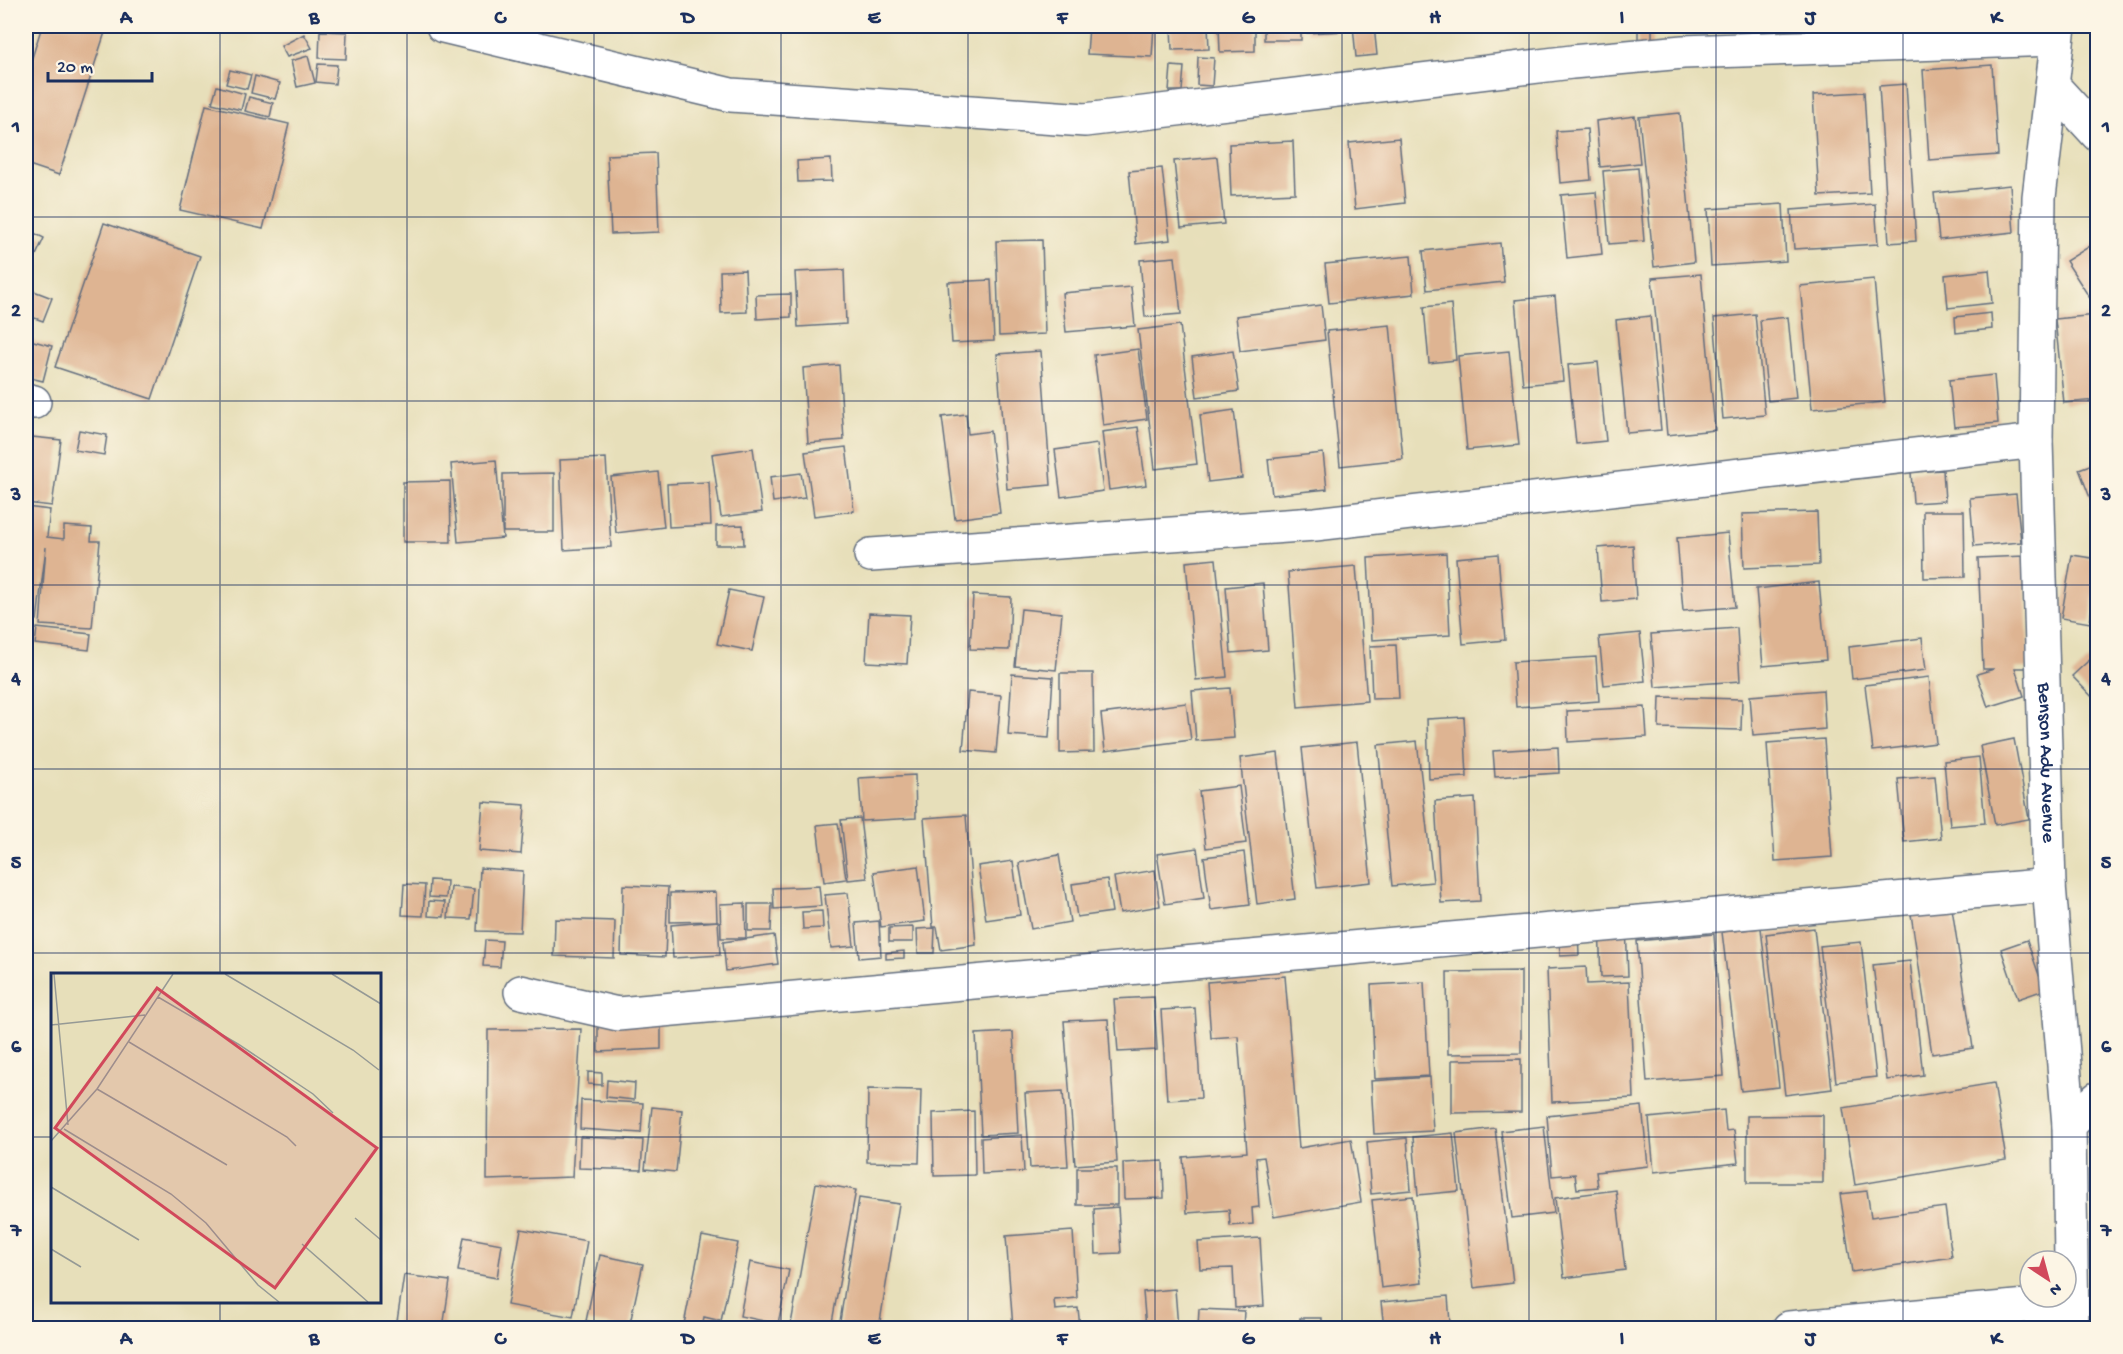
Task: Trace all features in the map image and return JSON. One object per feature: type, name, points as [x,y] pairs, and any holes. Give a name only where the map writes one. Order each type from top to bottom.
[{"type":"street","points":[[443,26],[731,95],[1085,120],[1572,62],[1683,52],[2057,32]]},
{"type":"street","name":"Benson Adu Avenue","points":[[2057,32],[2053,86],[2039,197],[2036,441],[2049,885],[2069,1125],[2071,1315]]},
{"type":"street","points":[[2053,86],[2097,135]]},
{"type":"street","points":[[871,555],[1315,524],[2036,441]]},
{"type":"street","points":[[521,992],[618,1014],[2049,885]]},
{"type":"street","points":[[2069,1125],[2097,1098]]},
{"type":"street","points":[[1789,1329],[2071,1315]]},
{"type":"building","points":[[42,26],[107,26],[59,175],[26,164],[26,77]]},
{"type":"building","points":[[1089,26],[1154,26],[1152,57],[1087,54]]},
{"type":"building","points":[[1171,26],[1208,26],[1209,49],[1172,50]]},
{"type":"building","points":[[1219,26],[1255,26],[1255,51],[1220,52]]},
{"type":"building","points":[[1264,26],[1301,26],[1301,40],[1264,40]]},
{"type":"building","points":[[1306,26],[1346,26],[1346,31],[1307,33]]},
{"type":"building","points":[[1353,26],[1374,26],[1377,55],[1356,57]]},
{"type":"building","points":[[1638,26],[1652,26],[1652,50],[1638,50]]},
{"type":"building","points":[[320,31],[347,32],[346,59],[319,58]]},
{"type":"building","points":[[304,34],[312,48],[287,57],[281,46]]},
{"type":"building","points":[[308,56],[315,83],[297,87],[291,61]]},
{"type":"building","points":[[1198,57],[1214,58],[1212,86],[1197,85]]},
{"type":"building","points":[[318,64],[337,65],[335,84],[316,82]]},
{"type":"building","points":[[1992,65],[1998,155],[1929,160],[1923,70]]},
{"type":"building","points":[[1171,66],[1184,67],[1182,91],[1169,91]]},
{"type":"building","points":[[230,70],[251,75],[247,89],[226,84]]},
{"type":"building","points":[[255,76],[280,83],[275,99],[251,93]]},
{"type":"building","points":[[1906,84],[1916,241],[1889,243],[1879,86]]},
{"type":"building","points":[[217,86],[245,94],[241,110],[212,103]]},
{"type":"building","points":[[1864,92],[1870,193],[1819,196],[1813,95]]},
{"type":"building","points":[[249,97],[273,103],[270,117],[245,111]]},
{"type":"building","points":[[206,105],[289,124],[263,229],[180,210]]},
{"type":"building","points":[[1680,113],[1694,262],[1654,267],[1639,117]]},
{"type":"building","points":[[1635,116],[1640,163],[1600,167],[1596,121]]},
{"type":"building","points":[[1587,129],[1591,180],[1560,183],[1556,131]]},
{"type":"building","points":[[1399,138],[1405,203],[1355,209],[1349,143]]},
{"type":"building","points":[[1293,141],[1295,193],[1231,196],[1229,144]]},
{"type":"building","points":[[656,153],[659,232],[611,234],[607,155]]},
{"type":"building","points":[[1217,157],[1224,224],[1181,228],[1174,161]]},
{"type":"building","points":[[831,159],[832,181],[798,182],[797,161]]},
{"type":"building","points":[[1162,168],[1170,240],[1136,244],[1129,171]]},
{"type":"building","points":[[1638,168],[1644,241],[1609,244],[1603,171]]},
{"type":"building","points":[[2010,185],[2014,232],[1939,240],[1934,193]]},
{"type":"building","points":[[1596,192],[1602,254],[1567,258],[1561,195]]},
{"type":"building","points":[[1783,204],[1786,261],[1711,266],[1708,209]]},
{"type":"building","points":[[1875,204],[1878,244],[1794,249],[1791,210]]},
{"type":"building","points":[[104,223],[200,256],[152,399],[55,367]]},
{"type":"building","points":[[26,229],[44,238],[26,277]]},
{"type":"building","points":[[1042,240],[1045,334],[999,336],[996,241]]},
{"type":"building","points":[[2098,241],[2098,300],[2093,303],[2066,261]]},
{"type":"building","points":[[1500,243],[1504,282],[1427,290],[1423,251]]},
{"type":"building","points":[[1411,256],[1414,294],[1329,303],[1325,264]]},
{"type":"building","points":[[1175,257],[1181,314],[1145,317],[1140,260]]},
{"type":"building","points":[[745,270],[747,312],[721,313],[720,271]]},
{"type":"building","points":[[844,270],[846,324],[798,327],[795,272]]},
{"type":"building","points":[[1989,270],[1992,303],[1948,308],[1945,275]]},
{"type":"building","points":[[1701,274],[1715,430],[1667,435],[1652,278]]},
{"type":"building","points":[[1874,279],[1885,402],[1812,409],[1800,286]]},
{"type":"building","points":[[991,280],[994,341],[952,343],[948,282]]},
{"type":"building","points":[[1131,287],[1135,326],[1066,332],[1062,293]]},
{"type":"building","points":[[26,288],[52,298],[43,321],[26,315]]},
{"type":"building","points":[[791,294],[791,317],[757,319],[756,295]]},
{"type":"building","points":[[1555,296],[1563,381],[1523,385],[1515,300]]},
{"type":"building","points":[[1451,304],[1456,360],[1429,363],[1424,307]]},
{"type":"building","points":[[1321,305],[1325,340],[1240,351],[1236,316]]},
{"type":"building","points":[[1991,313],[1992,329],[1956,333],[1955,317]]},
{"type":"building","points":[[1755,314],[1765,415],[1723,419],[1714,318]]},
{"type":"building","points":[[2096,315],[2098,400],[2064,403],[2055,319]]},
{"type":"building","points":[[1650,316],[1661,430],[1627,433],[1616,320]]},
{"type":"building","points":[[1788,317],[1796,398],[1768,401],[1760,320]]},
{"type":"building","points":[[1180,325],[1197,464],[1155,469],[1138,330]]},
{"type":"building","points":[[1390,325],[1403,459],[1340,466],[1327,331]]},
{"type":"building","points":[[26,339],[52,346],[43,381],[26,377]]},
{"type":"building","points":[[1138,349],[1147,419],[1103,425],[1094,355]]},
{"type":"building","points":[[1041,351],[1051,485],[1007,489],[997,354]]},
{"type":"building","points":[[1233,351],[1239,391],[1197,397],[1192,357]]},
{"type":"building","points":[[1509,351],[1519,445],[1467,450],[1458,356]]},
{"type":"building","points":[[1598,362],[1606,441],[1576,444],[1568,365]]},
{"type":"building","points":[[839,365],[844,440],[808,443],[803,368]]},
{"type":"building","points":[[1994,375],[1998,423],[1954,427],[1949,380]]},
{"type":"building","points":[[1234,410],[1242,478],[1208,482],[1200,415]]},
{"type":"building","points":[[966,414],[968,434],[990,431],[1000,513],[955,519],[942,417]]},
{"type":"building","points":[[1138,427],[1146,485],[1109,490],[1102,432]]},
{"type":"building","points":[[79,430],[107,435],[104,455],[75,450]]},
{"type":"building","points":[[32,437],[61,440],[52,506],[26,503]]},
{"type":"building","points":[[1097,444],[1103,491],[1061,497],[1055,450]]},
{"type":"building","points":[[846,447],[854,511],[814,516],[805,452]]},
{"type":"building","points":[[753,448],[762,512],[721,517],[712,454]]},
{"type":"building","points":[[1323,453],[1327,489],[1272,495],[1268,459]]},
{"type":"building","points":[[606,458],[611,547],[564,550],[560,460]]},
{"type":"building","points":[[496,460],[503,538],[458,542],[451,464]]},
{"type":"building","points":[[2098,462],[2098,516],[2097,516],[2079,469]]},
{"type":"building","points":[[1943,470],[1945,501],[1913,503],[1911,472]]},
{"type":"building","points":[[658,472],[664,527],[616,533],[611,477]]},
{"type":"building","points":[[554,473],[554,532],[503,532],[503,474]]},
{"type":"building","points":[[801,473],[805,498],[773,502],[770,477]]},
{"type":"building","points":[[450,481],[451,542],[403,542],[403,482]]},
{"type":"building","points":[[709,482],[711,525],[669,527],[667,484]]},
{"type":"building","points":[[2016,494],[2021,542],[1974,546],[1970,498]]},
{"type":"building","points":[[26,507],[50,510],[47,537],[64,539],[64,526],[92,528],[91,541],[100,541],[92,628],[40,625],[46,547],[37,620],[26,619]]},
{"type":"building","points":[[1923,511],[1964,511],[1965,577],[1924,578]]},
{"type":"building","points":[[1817,512],[1819,565],[1744,568],[1742,514]]},
{"type":"building","points":[[743,525],[744,545],[716,545],[716,526]]},
{"type":"building","points":[[1728,533],[1735,607],[1683,611],[1677,538]]},
{"type":"building","points":[[1633,545],[1636,599],[1602,602],[1598,548]]},
{"type":"building","points":[[1446,553],[1450,635],[1372,640],[1368,558]]},
{"type":"building","points":[[1498,554],[1505,640],[1463,644],[1456,558]]},
{"type":"building","points":[[2072,555],[2098,559],[2090,623],[2061,618]]},
{"type":"building","points":[[2024,556],[2029,668],[2015,668],[2024,696],[1988,707],[1977,674],[1994,669],[1983,669],[1978,558]]},
{"type":"building","points":[[1216,559],[1227,677],[1196,680],[1186,562]]},
{"type":"building","points":[[1356,566],[1367,701],[1298,707],[1288,572]]},
{"type":"building","points":[[1819,582],[1826,660],[1763,666],[1756,589]]},
{"type":"building","points":[[1263,583],[1268,650],[1231,653],[1226,587]]},
{"type":"building","points":[[729,590],[764,597],[752,651],[717,644]]},
{"type":"building","points":[[973,595],[1011,597],[1009,650],[970,649]]},
{"type":"building","points":[[1021,609],[1062,613],[1056,670],[1015,666]]},
{"type":"building","points":[[869,613],[910,615],[907,664],[866,662]]},
{"type":"building","points":[[37,628],[91,634],[89,650],[35,644]]},
{"type":"building","points":[[1737,628],[1740,681],[1655,687],[1651,634]]},
{"type":"building","points":[[1640,633],[1645,681],[1604,685],[1599,637]]},
{"type":"building","points":[[1922,638],[1926,670],[1852,679],[1849,647]]},
{"type":"building","points":[[1396,645],[1399,698],[1372,699],[1370,646]]},
{"type":"building","points":[[2098,652],[2098,703],[2072,676]]},
{"type":"building","points":[[1596,657],[1599,701],[1516,707],[1513,662]]},
{"type":"building","points":[[1060,673],[1093,673],[1094,752],[1060,753]]},
{"type":"building","points":[[1012,674],[1053,677],[1049,738],[1008,735]]},
{"type":"building","points":[[1929,677],[1936,743],[1873,751],[1865,685]]},
{"type":"building","points":[[1230,688],[1234,738],[1196,741],[1192,691]]},
{"type":"building","points":[[1823,690],[1825,729],[1753,735],[1750,696]]},
{"type":"building","points":[[968,692],[1001,695],[996,753],[963,750]]},
{"type":"building","points":[[1660,697],[1742,699],[1741,730],[1659,728]]},
{"type":"building","points":[[1186,703],[1191,740],[1105,751],[1101,714]]},
{"type":"building","points":[[1645,707],[1647,737],[1568,742],[1567,711]]},
{"type":"building","points":[[1464,717],[1467,777],[1429,779],[1427,719]]},
{"type":"building","points":[[1824,739],[1832,857],[1775,861],[1767,743]]},
{"type":"building","points":[[2014,739],[2029,819],[1995,825],[1980,746]]},
{"type":"building","points":[[1417,741],[1433,882],[1392,886],[1378,745]]},
{"type":"building","points":[[1357,742],[1371,882],[1317,888],[1302,748]]},
{"type":"building","points":[[1558,747],[1559,773],[1495,777],[1493,751]]},
{"type":"building","points":[[1278,753],[1295,899],[1257,904],[1240,758]]},
{"type":"building","points":[[1979,757],[1985,823],[1950,826],[1944,761]]},
{"type":"building","points":[[915,775],[916,818],[862,821],[859,778]]},
{"type":"building","points":[[1935,776],[1941,838],[1904,842],[1898,779]]},
{"type":"building","points":[[1239,786],[1246,843],[1206,848],[1199,791]]},
{"type":"building","points":[[1475,798],[1480,901],[1441,903],[1435,801]]},
{"type":"building","points":[[483,802],[525,805],[521,854],[479,851]]},
{"type":"building","points":[[966,815],[976,945],[941,950],[937,927],[933,927],[924,818]]},
{"type":"building","points":[[860,818],[867,878],[848,880],[841,820]]},
{"type":"building","points":[[838,823],[846,879],[824,882],[817,825]]},
{"type":"building","points":[[1197,848],[1204,898],[1165,904],[1157,854]]},
{"type":"building","points":[[1244,852],[1250,905],[1211,910],[1204,857]]},
{"type":"building","points":[[1059,855],[1070,922],[1031,929],[1019,863]]},
{"type":"building","points":[[1013,861],[1020,915],[986,920],[978,866]]},
{"type":"building","points":[[918,866],[925,921],[881,927],[874,872]]},
{"type":"building","points":[[480,868],[523,871],[520,932],[477,931]]},
{"type":"building","points":[[1155,870],[1160,906],[1120,913],[1114,877]]},
{"type":"building","points":[[1107,879],[1112,912],[1077,917],[1072,884]]},
{"type":"building","points":[[430,880],[447,881],[446,898],[429,897]]},
{"type":"building","points":[[404,884],[425,885],[423,916],[402,915]]},
{"type":"building","points":[[623,885],[668,887],[665,957],[621,955]]},
{"type":"building","points":[[819,886],[821,906],[774,909],[773,888]]},
{"type":"building","points":[[451,887],[474,889],[471,919],[448,918]]},
{"type":"building","points":[[716,892],[717,921],[670,922],[670,893]]},
{"type":"building","points":[[848,893],[854,946],[831,948],[825,895]]},
{"type":"building","points":[[429,901],[445,902],[444,917],[428,916]]},
{"type":"building","points":[[745,903],[746,938],[721,938],[720,904]]},
{"type":"building","points":[[748,904],[772,904],[771,931],[748,931]]},
{"type":"building","points":[[1952,908],[1973,1048],[1932,1054],[1911,914]]},
{"type":"building","points":[[822,911],[823,928],[803,929],[802,912]]},
{"type":"building","points":[[555,919],[615,921],[614,958],[554,956]]},
{"type":"building","points":[[718,921],[720,955],[673,958],[671,925]]},
{"type":"building","points":[[879,921],[881,956],[859,958],[856,923]]},
{"type":"building","points":[[1626,925],[1628,976],[1601,977],[1599,926]]},
{"type":"building","points":[[913,927],[913,942],[889,942],[889,928]]},
{"type":"building","points":[[935,928],[934,953],[918,953],[917,929]]},
{"type":"building","points":[[1761,928],[1779,1087],[1741,1091],[1722,932]]},
{"type":"building","points":[[1814,928],[1832,1089],[1785,1095],[1766,934]]},
{"type":"building","points":[[1559,930],[1578,930],[1579,955],[1560,956]]},
{"type":"building","points":[[1714,934],[1724,1076],[1647,1082],[1637,941]]},
{"type":"building","points":[[774,935],[778,964],[726,971],[723,942]]},
{"type":"building","points":[[485,940],[502,941],[500,967],[483,966]]},
{"type":"building","points":[[2027,940],[2044,990],[2018,999],[2001,949]]},
{"type":"building","points":[[1861,942],[1876,1077],[1836,1082],[1820,946]]},
{"type":"building","points":[[904,951],[904,958],[886,959],[886,953]]},
{"type":"building","points":[[1910,961],[1923,1075],[1887,1080],[1873,965]]},
{"type":"building","points":[[1586,967],[1587,984],[1629,982],[1634,1098],[1552,1102],[1547,969]]},
{"type":"building","points":[[1521,971],[1521,1053],[1448,1054],[1447,972]]},
{"type":"building","points":[[1285,976],[1299,1148],[1351,1139],[1361,1202],[1274,1217],[1264,1157],[1256,1158],[1259,1207],[1252,1208],[1253,1224],[1230,1226],[1229,1210],[1187,1213],[1183,1157],[1247,1152],[1238,1036],[1211,1038],[1207,982]]},
{"type":"building","points":[[1424,982],[1429,1076],[1375,1079],[1371,985]]},
{"type":"building","points":[[1154,997],[1157,1050],[1118,1052],[1114,999]]},
{"type":"building","points":[[1195,1008],[1201,1098],[1167,1100],[1161,1010]]},
{"type":"building","points":[[1108,1019],[1117,1162],[1075,1165],[1064,1021]]},
{"type":"building","points":[[661,1020],[661,1049],[598,1052],[598,1022]]},
{"type":"building","points":[[581,1029],[572,1177],[487,1180],[488,1030]]},
{"type":"building","points":[[1013,1032],[1018,1133],[981,1135],[976,1034]]},
{"type":"building","points":[[1521,1059],[1521,1112],[1452,1113],[1452,1060]]},
{"type":"building","points":[[588,1072],[602,1073],[602,1085],[588,1084]]},
{"type":"building","points":[[1430,1077],[1433,1131],[1374,1134],[1371,1081]]},
{"type":"building","points":[[607,1080],[635,1083],[634,1100],[606,1097]]},
{"type":"building","points":[[1994,1083],[2006,1160],[1855,1185],[1843,1108]]},
{"type":"building","points":[[868,1089],[921,1090],[919,1163],[867,1162]]},
{"type":"building","points":[[1063,1091],[1068,1166],[1030,1168],[1025,1093]]},
{"type":"building","points":[[581,1100],[643,1103],[641,1133],[580,1129]]},
{"type":"building","points":[[1642,1106],[1648,1166],[1596,1172],[1598,1187],[1577,1189],[1575,1174],[1552,1176],[1547,1116]]},
{"type":"building","points":[[652,1107],[682,1110],[676,1172],[645,1169]]},
{"type":"building","points":[[1724,1110],[1726,1131],[1734,1130],[1738,1163],[1654,1172],[1649,1118]]},
{"type":"building","points":[[974,1111],[975,1175],[934,1176],[933,1113]]},
{"type":"building","points":[[1823,1115],[1823,1183],[1747,1183],[1747,1116]]},
{"type":"building","points":[[1544,1126],[1554,1213],[1512,1218],[1501,1131]]},
{"type":"building","points":[[1495,1128],[1513,1283],[1474,1288],[1456,1133]]},
{"type":"building","points":[[1453,1133],[1459,1191],[1418,1195],[1413,1137]]},
{"type":"building","points":[[1022,1135],[1024,1172],[982,1174],[981,1138]]},
{"type":"building","points":[[580,1137],[643,1140],[641,1170],[579,1168]]},
{"type":"building","points":[[1407,1138],[1411,1190],[1371,1194],[1367,1142]]},
{"type":"building","points":[[1163,1161],[1164,1198],[1124,1199],[1123,1163]]},
{"type":"building","points":[[1077,1168],[1117,1168],[1117,1205],[1077,1205]]},
{"type":"building","points":[[816,1183],[856,1190],[831,1328],[791,1324]]},
{"type":"building","points":[[1616,1190],[1625,1270],[1564,1278],[1555,1198]]},
{"type":"building","points":[[1867,1191],[1871,1217],[1945,1207],[1952,1257],[1852,1272],[1840,1194]]},
{"type":"building","points":[[1413,1196],[1422,1283],[1381,1288],[1372,1200]]},
{"type":"building","points":[[859,1198],[899,1204],[879,1328],[839,1328]]},
{"type":"building","points":[[1118,1207],[1121,1253],[1096,1254],[1094,1209]]},
{"type":"building","points":[[521,1229],[587,1241],[573,1317],[507,1305]]},
{"type":"building","points":[[1073,1231],[1077,1298],[1054,1300],[1055,1310],[1078,1308],[1080,1328],[1013,1328],[1006,1236]]},
{"type":"building","points":[[702,1236],[738,1243],[721,1321],[704,1317],[702,1327],[684,1324]]},
{"type":"building","points":[[464,1237],[502,1244],[497,1278],[458,1271]]},
{"type":"building","points":[[1260,1238],[1264,1306],[1235,1308],[1233,1268],[1200,1269],[1198,1242]]},
{"type":"building","points":[[600,1255],[643,1264],[629,1328],[586,1321]]},
{"type":"building","points":[[750,1262],[789,1270],[778,1324],[740,1316]]},
{"type":"building","points":[[404,1275],[450,1281],[443,1328],[396,1328]]},
{"type":"building","points":[[1175,1289],[1178,1328],[1146,1328],[1143,1292]]},
{"type":"building","points":[[1448,1296],[1450,1323],[1384,1328],[1381,1302]]},
{"type":"building","points":[[1199,1309],[1244,1311],[1243,1328],[1198,1328]]},
{"type":"building","points":[[2013,1312],[2053,1321],[2051,1328],[2009,1328]]},
{"type":"building","points":[[1300,1318],[1322,1318],[1322,1328],[1300,1328]]}]
